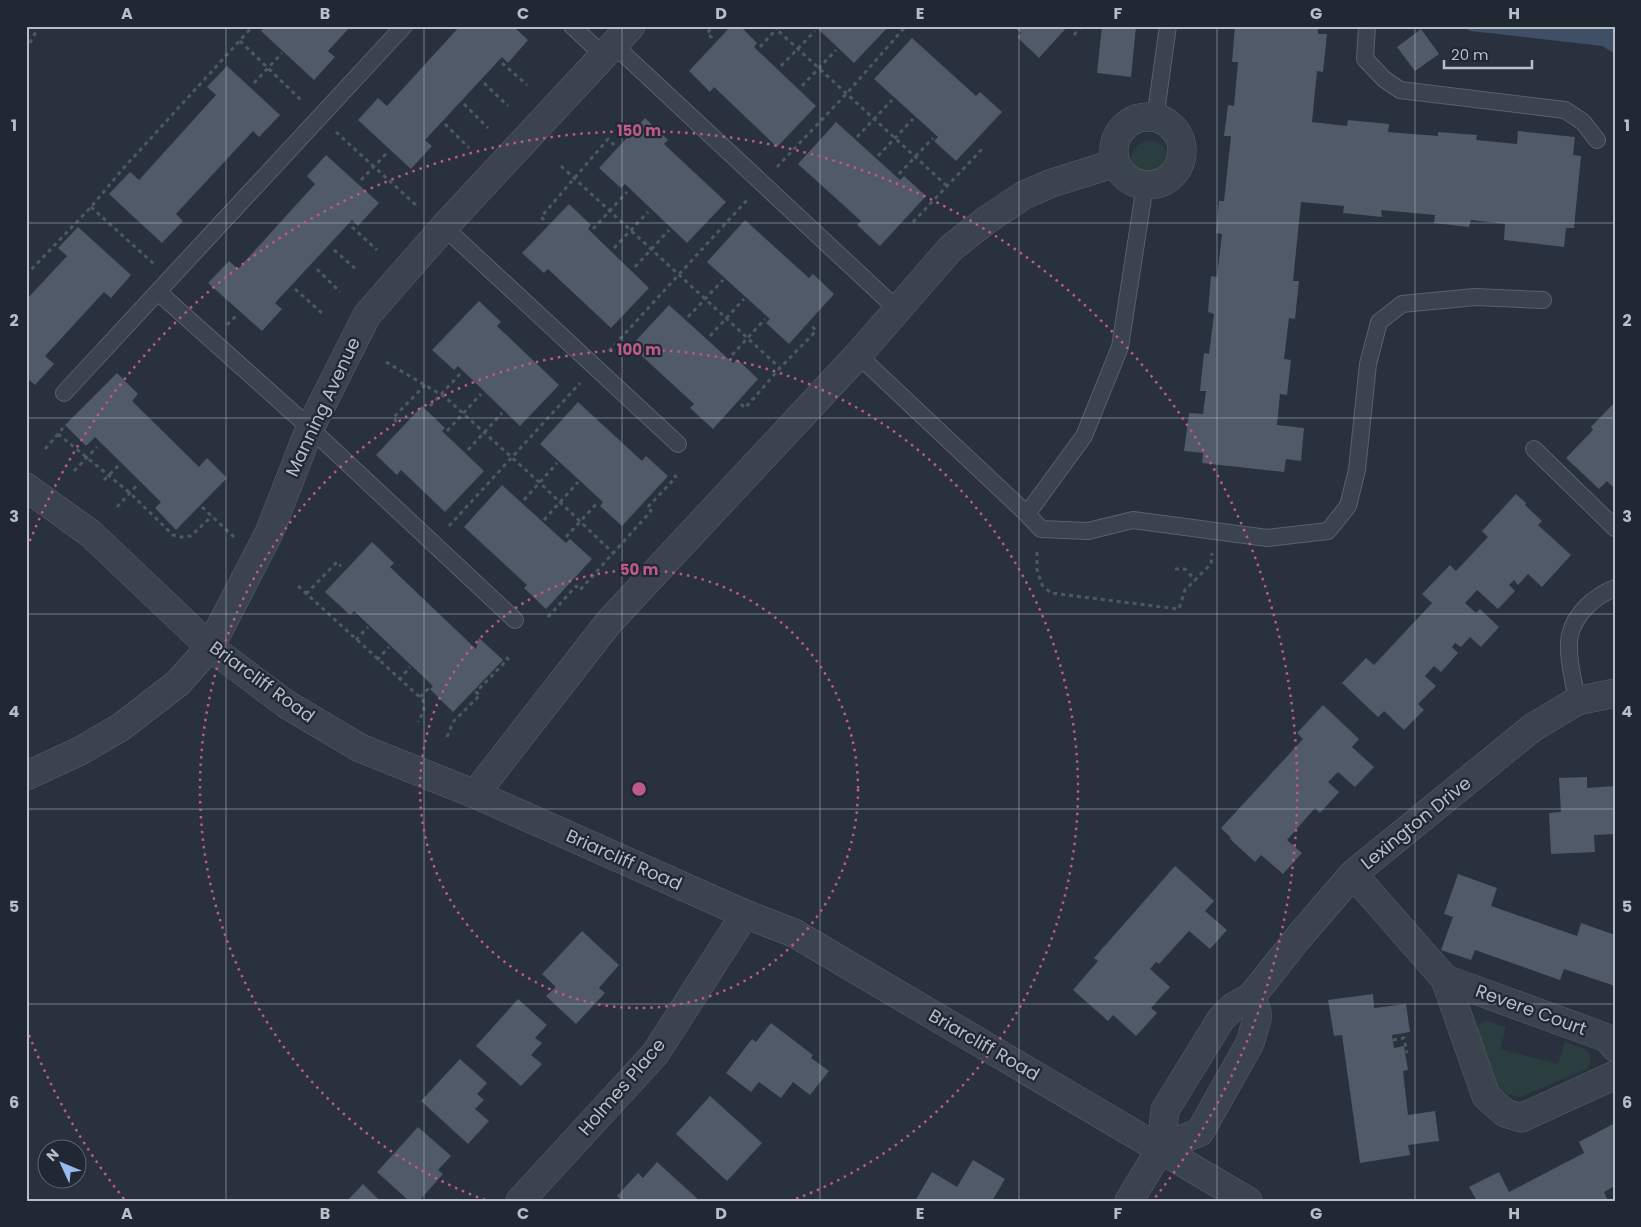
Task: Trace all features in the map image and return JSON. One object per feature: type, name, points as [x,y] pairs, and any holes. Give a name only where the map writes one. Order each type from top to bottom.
[{"type":"street","name":"Manning Avenue","points":[[26,776],[80,751],[121,727],[178,684],[210,647],[269,533],[310,428],[367,315],[444,227],[616,42]]},
{"type":"street","points":[[1141,119],[1156,119],[1168,124],[1178,136],[1182,149],[1181,156],[1177,169],[1168,179],[1146,185],[1129,179],[1124,175],[1116,163],[1114,149],[1118,135],[1128,125],[1141,119]]},
{"type":"street","points":[[475,794],[609,622],[858,354],[951,248],[988,219],[1024,195],[1052,183],[1116,163]]},
{"type":"street","name":"Briarcliff Road","points":[[26,487],[91,534],[210,647],[286,704],[360,748],[475,794],[745,914],[794,933],[1248,1201]]},
{"type":"street","name":"Lexington Drive","points":[[1161,1148],[1165,1110],[1221,1019],[1233,1007],[1252,996],[1298,938],[1353,874],[1532,728],[1577,701],[1615,693]]},
{"type":"street","name":"Revere Court","points":[[1353,874],[1445,979],[1486,1096],[1505,1113],[1521,1118],[1615,1075]]},
{"type":"street","name":"Holmes Place","points":[[520,1201],[655,1054],[745,914]]},
{"type":"street","name":"Revere Court","points":[[1445,979],[1607,1038],[1615,1047]]},
{"type":"street","points":[[1129,1201],[1161,1148],[1200,1132],[1250,1043],[1255,1030],[1257,1019],[1252,996]]},
{"type":"lane","points":[[64,394],[404,26]]},
{"type":"lane","points":[[572,26],[616,42],[898,310]]},
{"type":"lane","points":[[1156,119],[1168,26]]},
{"type":"lane","points":[[1367,26],[1366,59],[1379,75],[1400,90],[1565,110],[1584,122],[1597,140]]},
{"type":"lane","points":[[1027,514],[1084,436],[1120,346],[1146,185]]},
{"type":"lane","points":[[444,227],[678,444]]},
{"type":"lane","points":[[158,292],[310,428],[515,620]]},
{"type":"lane","points":[[858,354],[1041,529],[1088,531],[1133,520],[1267,538],[1328,531],[1348,506],[1357,470],[1368,364],[1378,322],[1402,304],[1475,297],[1543,300]]},
{"type":"lane","points":[[1534,449],[1615,528]]},
{"type":"lane","points":[[1577,701],[1570,653],[1570,635],[1573,626],[1583,610],[1605,592],[1615,588]]},
{"type":"path","points":[[26,50],[39,26]]},
{"type":"path","points":[[26,275],[91,207],[121,171],[253,26]]},
{"type":"path","points":[[712,38],[708,33],[714,26]]},
{"type":"path","points":[[775,169],[847,93],[906,26]]},
{"type":"path","points":[[1074,35],[1082,26]]},
{"type":"path","points":[[760,47],[776,27],[947,186]]},
{"type":"path","points":[[781,66],[815,31]]},
{"type":"path","points":[[240,41],[308,106]]},
{"type":"path","points":[[802,86],[836,50]]},
{"type":"path","points":[[254,82],[282,53]]},
{"type":"path","points":[[502,62],[527,85]]},
{"type":"path","points":[[484,83],[508,106]]},
{"type":"path","points":[[857,137],[892,100]]},
{"type":"path","points":[[464,104],[488,128]]},
{"type":"path","points":[[878,156],[912,119]]},
{"type":"path","points":[[445,124],[469,148]]},
{"type":"path","points":[[333,130],[417,206]]},
{"type":"path","points":[[899,174],[932,138]]},
{"type":"path","points":[[544,220],[540,217],[608,139],[614,144]]},
{"type":"path","points":[[913,222],[984,147]]},
{"type":"path","points":[[361,180],[386,154]]},
{"type":"path","points":[[561,166],[780,368]]},
{"type":"path","points":[[594,229],[627,192]]},
{"type":"path","points":[[607,353],[752,195]]},
{"type":"path","points":[[91,207],[159,268]]},
{"type":"path","points":[[614,248],[648,212]]},
{"type":"path","points":[[352,227],[377,250]]},
{"type":"path","points":[[634,267],[669,230]]},
{"type":"path","points":[[334,250],[358,271]]},
{"type":"path","points":[[317,270],[340,292]]},
{"type":"path","points":[[688,317],[723,280]]},
{"type":"path","points":[[295,288],[323,314]]},
{"type":"path","points":[[710,336],[744,299]]},
{"type":"path","points":[[732,355],[765,319]]},
{"type":"path","points":[[741,404],[745,408],[816,331],[812,326]]},
{"type":"path","points":[[386,362],[441,394],[539,482],[614,554]]},
{"type":"path","points":[[430,406],[460,374]]},
{"type":"path","points":[[447,529],[585,378]]},
{"type":"path","points":[[397,422],[393,418],[425,385]]},
{"type":"path","points":[[447,431],[481,394]]},
{"type":"path","points":[[468,450],[502,413]]},
{"type":"path","points":[[45,449],[63,428]]},
{"type":"path","points":[[58,434],[130,493],[173,535],[181,537],[191,536],[212,516]]},
{"type":"path","points":[[74,471],[97,446]]},
{"type":"path","points":[[524,500],[557,463]]},
{"type":"path","points":[[104,480],[119,465]]},
{"type":"path","points":[[548,617],[576,586],[580,590],[651,511],[647,508],[676,477],[671,472]]},
{"type":"path","points":[[544,520],[578,482]]},
{"type":"path","points":[[117,507],[138,484]]},
{"type":"path","points":[[566,537],[598,502]]},
{"type":"path","points":[[202,507],[234,538]]},
{"type":"path","points":[[1038,546],[1037,569],[1042,585],[1052,593],[1180,609],[1185,590],[1211,564],[1213,530]]},
{"type":"path","points":[[306,594],[337,562],[341,566]]},
{"type":"path","points":[[1175,569],[1185,569],[1196,581]]},
{"type":"path","points":[[298,586],[423,700],[424,711],[418,722]]},
{"type":"path","points":[[356,640],[368,627]]},
{"type":"path","points":[[377,660],[389,647]]},
{"type":"path","points":[[447,737],[453,722],[480,695],[476,692],[508,659],[504,655]]},
{"type":"path","points":[[399,680],[410,667]]},
{"type":"path","points":[[420,697],[430,686]]},
{"type":"path","points":[[1393,1040],[1404,1038],[1406,1053]]},
{"type":"shaded area","points":[[1150,141],[1163,147],[1169,160],[1163,173],[1150,179],[1137,173],[1131,160],[1137,147]]},
{"type":"shaded area","points":[[1487,1021],[1506,1027],[1500,1049],[1558,1064],[1565,1042],[1585,1049],[1590,1058],[1589,1066],[1587,1069],[1520,1097],[1508,1094],[1496,1087],[1475,1030],[1478,1025]]},
{"type":"water","points":[[1460,26],[1615,26],[1615,54],[1602,46],[1471,31]]},
{"type":"building","points":[[266,26],[351,26],[328,51],[335,57],[314,80],[261,31]]},
{"type":"building","points":[[460,26],[513,26],[528,40],[508,63],[502,57],[425,140],[432,146],[411,169],[358,120],[378,98],[387,106]]},
{"type":"building","points":[[731,26],[740,26],[757,43],[754,47],[816,106],[777,147],[714,87],[710,92],[689,71]]},
{"type":"building","points":[[815,26],[889,26],[854,63]]},
{"type":"building","points":[[1013,26],[1068,26],[1039,58],[1017,37],[1021,33]]},
{"type":"building","points":[[1102,26],[1136,26],[1131,77],[1097,73]]},
{"type":"building","points":[[1235,26],[1318,26],[1318,34],[1327,34],[1323,72],[1317,71],[1312,122],[1347,126],[1348,120],[1389,124],[1388,132],[1438,136],[1438,132],[1477,135],[1476,140],[1517,144],[1518,131],[1575,137],[1573,155],[1581,156],[1574,228],[1566,228],[1564,247],[1504,240],[1505,224],[1471,220],[1469,227],[1434,223],[1435,215],[1381,210],[1382,217],[1343,213],[1344,206],[1301,202],[1293,281],[1299,281],[1295,319],[1289,318],[1284,359],[1291,360],[1287,395],[1280,394],[1277,425],[1304,428],[1301,461],[1286,459],[1284,472],[1202,463],[1203,453],[1184,451],[1189,413],[1203,414],[1206,391],[1200,391],[1204,353],[1209,354],[1214,314],[1208,312],[1211,276],[1217,277],[1222,234],[1216,233],[1219,201],[1224,201],[1231,136],[1224,136],[1228,105],[1234,106],[1238,62],[1232,62]]},
{"type":"building","points":[[1421,29],[1439,54],[1415,71],[1397,47]]},
{"type":"building","points":[[912,38],[976,96],[980,92],[1002,112],[956,161],[934,141],[938,137],[874,79]]},
{"type":"building","points":[[227,66],[280,115],[259,137],[253,131],[176,214],[183,221],[162,243],[109,194],[130,172],[139,180],[216,95],[207,87]]},
{"type":"building","points":[[645,118],[668,140],[664,144],[726,202],[687,243],[625,184],[621,188],[599,168]]},
{"type":"building","points":[[836,122],[900,180],[904,176],[926,196],[880,246],[857,225],[861,221],[798,164]]},
{"type":"building","points":[[326,155],[379,203],[358,226],[352,220],[275,303],[282,309],[262,331],[208,283],[229,261],[238,269],[315,184],[307,176]]},
{"type":"building","points":[[569,204],[591,225],[588,229],[649,288],[611,328],[548,269],[544,273],[522,253]]},
{"type":"building","points":[[745,220],[809,278],[813,274],[834,294],[789,344],[766,323],[770,319],[707,262]]},
{"type":"building","points":[[78,227],[131,275],[111,298],[104,292],[45,356],[54,364],[35,385],[26,377],[26,300],[67,256],[58,248]]},
{"type":"building","points":[[479,301],[501,322],[497,326],[559,385],[520,426],[458,366],[454,370],[432,350]]},
{"type":"building","points":[[669,305],[733,363],[737,359],[758,379],[713,429],[690,408],[694,404],[631,346]]},
{"type":"building","points":[[117,373],[138,394],[132,401],[199,467],[207,458],[227,478],[176,530],[155,508],[161,502],[95,437],[86,446],[65,425]]},
{"type":"building","points":[[578,402],[642,461],[646,456],[668,476],[622,526],[600,506],[603,502],[540,444]]},
{"type":"building","points":[[1615,402],[1615,489],[1607,481],[1599,489],[1566,458],[1593,430],[1591,427]]},
{"type":"building","points":[[422,406],[445,428],[442,431],[484,471],[445,512],[401,470],[397,475],[376,455]]},
{"type":"building","points":[[502,485],[566,543],[570,539],[592,559],[546,609],[524,588],[527,585],[464,527]]},
{"type":"building","points":[[1516,494],[1542,521],[1538,525],[1571,555],[1542,587],[1528,574],[1518,585],[1514,580],[1509,585],[1515,591],[1498,609],[1477,590],[1465,603],[1476,613],[1480,609],[1499,627],[1481,647],[1470,637],[1461,647],[1455,643],[1452,647],[1458,653],[1441,672],[1434,666],[1425,676],[1436,686],[1418,704],[1424,710],[1404,730],[1384,711],[1378,717],[1342,683],[1366,658],[1374,665],[1432,603],[1422,594],[1450,565],[1456,571],[1488,537],[1482,531]]},
{"type":"building","points":[[372,542],[394,563],[390,567],[476,649],[479,638],[503,660],[453,712],[430,689],[433,686],[354,611],[350,615],[325,592]]},
{"type":"building","points":[[1323,705],[1359,739],[1352,747],[1374,767],[1355,787],[1338,772],[1328,782],[1339,792],[1320,813],[1315,808],[1287,840],[1302,853],[1283,874],[1261,855],[1255,862],[1221,828],[1303,739],[1297,733]]},
{"type":"building","points":[[1587,777],[1587,788],[1615,786],[1615,834],[1594,835],[1595,852],[1551,854],[1549,813],[1561,812],[1559,778]]},
{"type":"building","points":[[1175,866],[1214,901],[1205,911],[1227,930],[1210,949],[1189,931],[1159,964],[1156,962],[1150,969],[1170,987],[1151,1008],[1157,1013],[1136,1036],[1113,1015],[1108,1021],[1073,990],[1098,961],[1094,958]]},
{"type":"building","points":[[1458,874],[1497,888],[1491,906],[1577,936],[1581,923],[1615,935],[1615,986],[1564,969],[1560,980],[1475,950],[1471,960],[1441,950],[1453,917],[1444,914]]},
{"type":"building","points":[[582,931],[619,965],[599,988],[605,993],[576,1024],[546,996],[556,987],[542,974]]},
{"type":"building","points":[[1373,994],[1374,1008],[1406,1004],[1410,1032],[1392,1035],[1394,1048],[1404,1046],[1408,1070],[1403,1071],[1408,1115],[1435,1111],[1439,1141],[1408,1145],[1410,1155],[1360,1163],[1342,1035],[1334,1036],[1328,1000]]},
{"type":"building","points":[[518,999],[547,1025],[535,1038],[542,1043],[531,1055],[542,1064],[521,1086],[476,1046]]},
{"type":"building","points":[[771,1023],[813,1055],[811,1058],[829,1071],[810,1095],[793,1082],[781,1098],[759,1082],[751,1092],[726,1073],[752,1039],[756,1042]]},
{"type":"building","points":[[460,1059],[487,1083],[477,1094],[484,1100],[475,1109],[489,1121],[468,1144],[421,1101]]},
{"type":"building","points":[[710,1096],[762,1143],[727,1181],[676,1134]]},
{"type":"building","points":[[1615,1123],[1615,1186],[1604,1192],[1608,1201],[1477,1201],[1469,1187],[1499,1172],[1509,1192],[1584,1153],[1579,1142]]},
{"type":"building","points":[[418,1127],[451,1156],[438,1170],[443,1174],[419,1201],[409,1201],[377,1172]]},
{"type":"building","points":[[973,1160],[1005,1179],[992,1201],[915,1201],[932,1172],[957,1187]]},
{"type":"building","points":[[657,1162],[700,1201],[622,1201],[617,1196],[638,1173],[643,1178]]},
{"type":"building","points":[[363,1184],[380,1201],[347,1201]]}]
